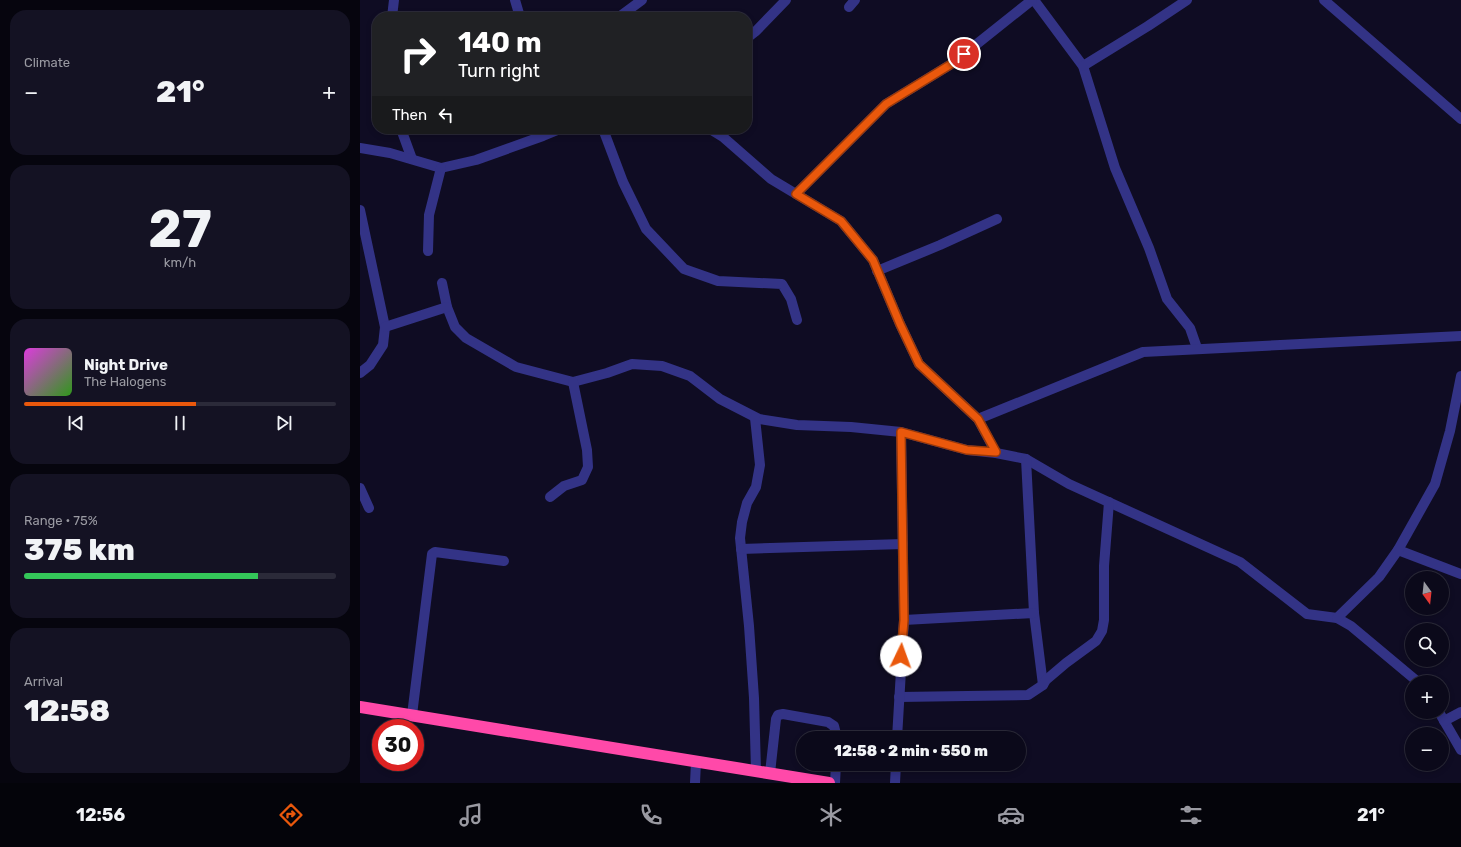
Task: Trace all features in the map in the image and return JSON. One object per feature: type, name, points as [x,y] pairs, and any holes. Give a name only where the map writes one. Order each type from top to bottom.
[{"type":"highway","points":[[360,707],[829,783]]},
{"type":"street","points":[[393,12],[394,0]]},
{"type":"street","points":[[515,0],[519,12]]},
{"type":"street","points":[[626,12],[642,0]]},
{"type":"street","points":[[752,34],[786,0]]},
{"type":"street","points":[[796,194],[886,104],[953,63],[1033,0],[1083,66],[1115,168],[1149,248],[1167,299],[1190,328],[1197,348]]},
{"type":"street","points":[[1083,66],[1187,0]]},
{"type":"street","points":[[1324,0],[1461,118]]},
{"type":"street","points":[[403,134],[412,159]]},
{"type":"street","points":[[360,148],[390,153],[441,168],[476,160],[548,134]]},
{"type":"street","points":[[605,134],[623,182],[646,228],[684,269],[718,281],[782,284],[791,299],[797,320]]},
{"type":"street","points":[[718,134],[771,179],[841,221],[873,260],[919,364],[978,419],[996,452]]},
{"type":"street","points":[[428,251],[429,215],[441,168]]},
{"type":"street","points":[[360,210],[385,327],[383,345],[370,365],[360,373]]},
{"type":"street","points":[[877,270],[940,245],[997,219]]},
{"type":"street","points":[[442,283],[447,307],[455,327],[466,338],[516,367],[573,382],[607,373],[632,364],[662,366],[690,376],[720,399],[759,420],[797,425],[851,426],[901,432],[967,450],[996,452],[1026,459],[1069,484],[1240,562],[1307,614],[1337,618],[1351,626],[1410,675]]},
{"type":"street","points":[[385,327],[447,307]]},
{"type":"street","points":[[978,419],[1143,352],[1197,348],[1461,336]]},
{"type":"street","points":[[1337,618],[1379,577],[1398,550],[1435,484],[1450,431],[1461,376]]},
{"type":"street","points":[[550,497],[564,486],[582,480],[588,467],[587,450],[573,382]]},
{"type":"street","points":[[755,418],[760,465],[756,488],[747,503],[740,538],[749,626],[754,698],[756,771]]},
{"type":"street","points":[[897,731],[904,620],[901,432]]},
{"type":"street","points":[[1026,459],[1034,613],[1043,685]]},
{"type":"street","points":[[360,488],[369,508]]},
{"type":"street","points":[[899,697],[1028,695],[1043,685],[1046,680],[1066,663],[1096,641],[1102,631],[1104,620],[1104,566],[1109,502]]},
{"type":"street","points":[[741,549],[903,544]]},
{"type":"street","points":[[1398,550],[1461,574]]},
{"type":"street","points":[[412,716],[432,554],[435,552],[504,560]]},
{"type":"street","points":[[904,620],[1034,613]]},
{"type":"street","points":[[1449,714],[1461,712]]},
{"type":"street","points":[[770,774],[776,719],[778,715],[784,714],[828,722],[834,726],[835,731]]},
{"type":"street","points":[[1443,719],[1461,750]]},
{"type":"street","points":[[695,783],[696,762]]},
{"type":"street","points":[[835,783],[836,771]]},
{"type":"street","points":[[895,783],[896,771]]},
{"type":"route","points":[[901,656],[904,620],[901,432],[967,450],[996,452],[978,419],[919,364],[873,260],[841,221],[796,194],[886,104],[953,63],[964,54]]}]
